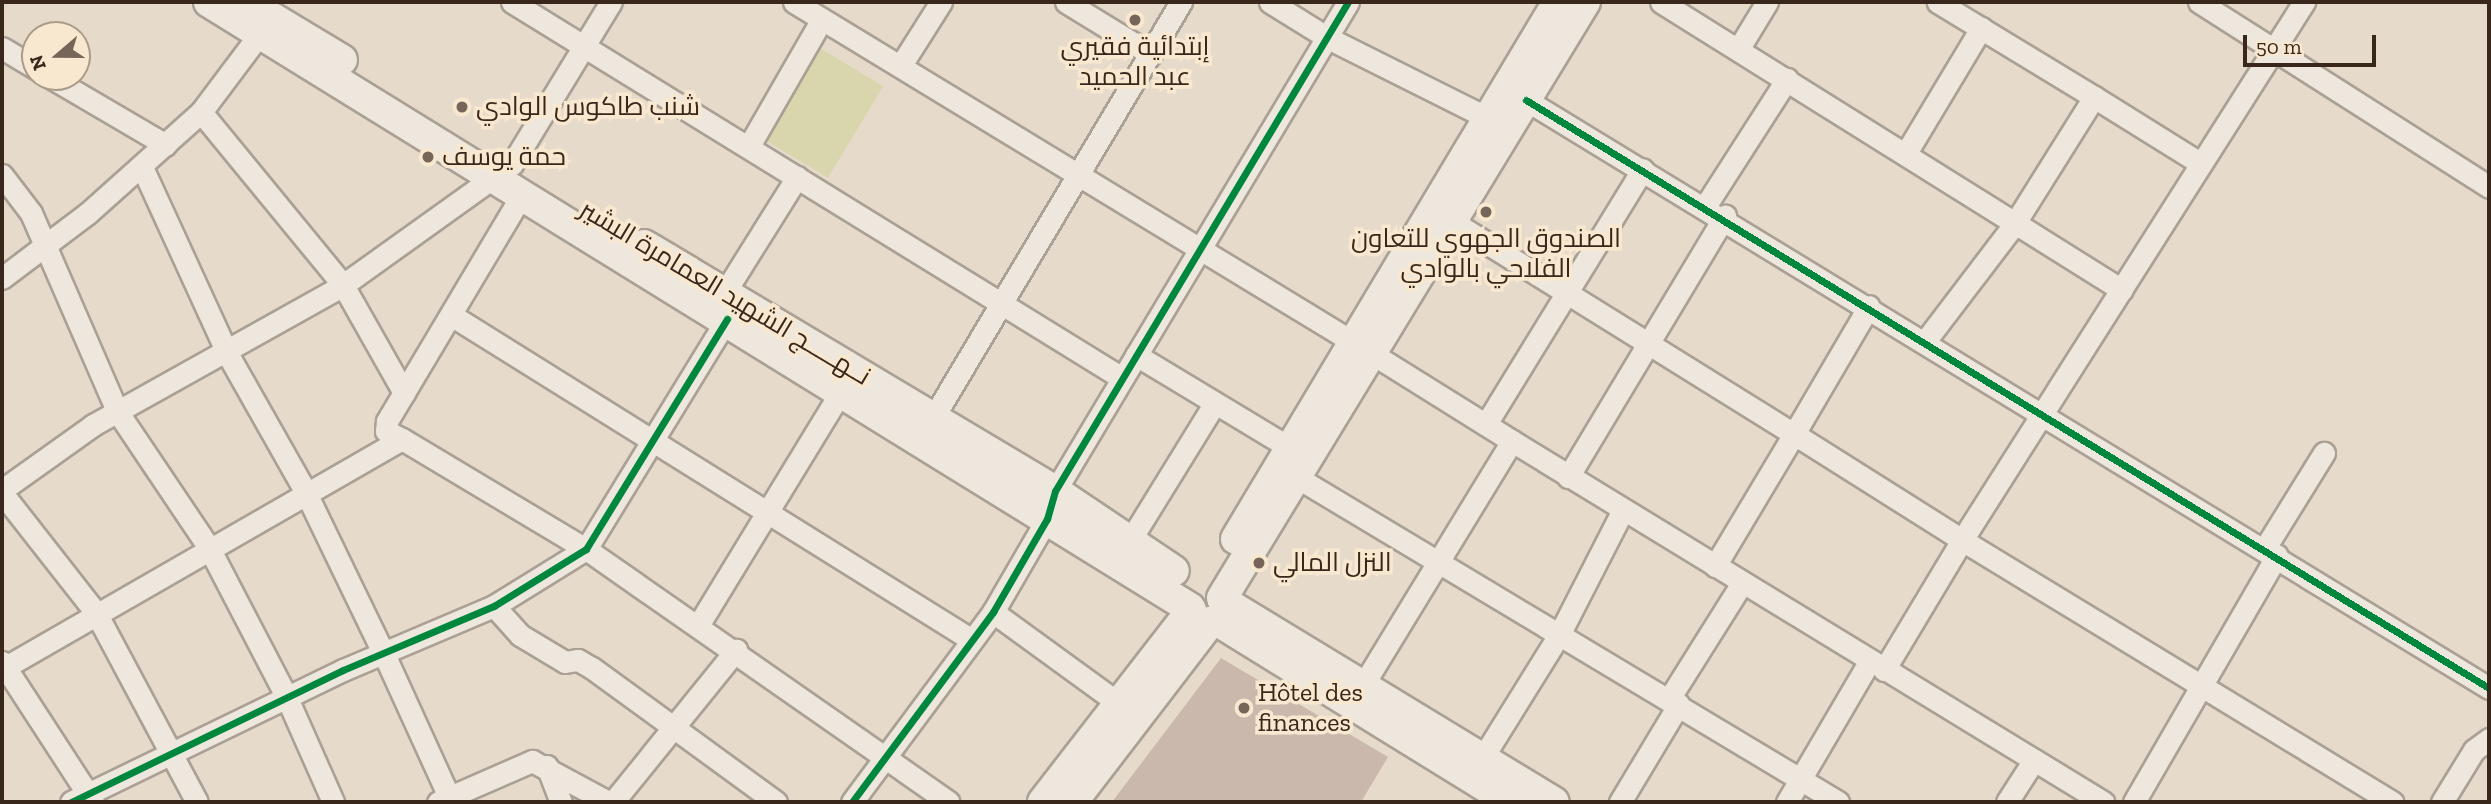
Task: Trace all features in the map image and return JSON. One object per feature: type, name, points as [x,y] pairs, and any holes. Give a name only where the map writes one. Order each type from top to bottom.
[{"type":"main road","name":"نــهـــــج الشهيد العمامرة البشير","points":[[209,2],[259,17],[721,308]]},
{"type":"main road","points":[[1043,802],[1117,702],[1207,605],[1290,448],[1454,222],[1585,2]]},
{"type":"main road","points":[[1072,802],[1298,478],[1362,348],[1552,4]]},
{"type":"main road","name":"نــهـــــج الشهيد العمامرة البشير","points":[[503,171],[523,193],[926,429],[1055,491],[1129,542],[1207,605]]},
{"type":"main road","points":[[721,308],[841,391],[926,429],[1047,519],[1363,685],[1554,802]]},
{"type":"main road","points":[[1207,605],[1511,802]]},
{"type":"street","points":[[512,2],[1122,378]]},
{"type":"street","points":[[197,802],[96,613],[2,492],[117,411],[227,354],[343,285],[503,171],[586,47],[611,2]]},
{"type":"street","points":[[794,2],[1486,424],[1876,666],[2104,802]]},
{"type":"street","points":[[901,65],[942,2]]},
{"type":"street","points":[[1066,2],[1151,54]]},
{"type":"street","points":[[926,429],[1181,2]]},
{"type":"street","points":[[1269,2],[1328,38],[1488,118]]},
{"type":"street","points":[[852,802],[889,756],[993,611],[1047,519],[1055,491],[1348,2]]},
{"type":"street","points":[[1661,2],[1739,48],[2122,290]]},
{"type":"street","points":[[1739,48],[1767,2]]},
{"type":"street","points":[[1938,2],[2200,163]]},
{"type":"street","points":[[2199,2],[2488,182]]},
{"type":"street","points":[[1787,802],[1962,540],[2041,410],[2122,290],[2304,2]]},
{"type":"street","points":[[2,278],[142,167],[201,112],[259,17]]},
{"type":"street","points":[[749,146],[822,19]]},
{"type":"street","points":[[1906,153],[1981,27]]},
{"type":"street","points":[[2,48],[21,60]]},
{"type":"street","points":[[1568,477],[1645,342],[1787,79]]},
{"type":"street","points":[[74,91],[166,145]]},
{"type":"street","points":[[1926,340],[2015,223],[2094,97]]},
{"type":"street","points":[[1526,100],[1715,211],[2041,410],[2489,688]]},
{"type":"street","points":[[201,112],[343,285],[404,393]]},
{"type":"street","points":[[142,167],[227,354],[305,491],[383,652],[444,800],[526,762],[547,766],[608,802]]},
{"type":"street","points":[[1486,424],[1643,169]]},
{"type":"street","points":[[2,175],[18,191],[117,411],[209,548],[287,698],[333,802]]},
{"type":"street","points":[[402,439],[305,491],[3,666],[84,799],[172,753],[383,652],[494,606],[586,549],[651,444],[721,308],[797,177]]},
{"type":"street","points":[[523,193],[385,426],[402,439],[586,549],[699,624],[889,756],[949,802]]},
{"type":"street","points":[[1454,222],[2201,689],[2392,802]]},
{"type":"street","points":[[1715,566],[1869,306]]},
{"type":"street","points":[[451,315],[766,516],[972,640]]},
{"type":"street","points":[[1136,355],[1290,448]]},
{"type":"street","points":[[699,624],[841,391]]},
{"type":"street","points":[[1129,542],[1215,402]]},
{"type":"street","points":[[1363,685],[1512,440]]},
{"type":"street","points":[[2134,802],[2201,689],[2323,453]]},
{"type":"street","points":[[1298,478],[1674,701],[1838,802]]},
{"type":"street","points":[[1483,757],[1559,635],[1623,510]]},
{"type":"street","points":[[1620,802],[1742,583]]},
{"type":"street","points":[[494,606],[520,635],[565,662],[578,660],[592,668],[776,802]]},
{"type":"street","points":[[993,611],[1117,702]]},
{"type":"street","points":[[613,802],[736,650]]},
{"type":"street","points":[[2442,802],[2474,750],[2489,738]]},
{"type":"street","points":[[2007,802],[2034,760]]},
{"type":"street","points":[[547,766],[561,802]]},
{"type":"shaded area","points":[[818,47],[883,86],[828,178],[763,139]]},
{"type":"building","name":"Hôtel des finances","points":[[1221,658],[1388,757],[1361,802],[1112,802]]},
{"type":"cycle path","points":[[852,802],[993,612],[1047,519],[1055,491],[1348,2]]},
{"type":"cycle path","points":[[1526,100],[2489,688]]},
{"type":"cycle path","points":[[71,802],[343,670],[494,606],[586,549],[727,319]]},
{"type":"place","name":"إبتدائية فقيري عبد الحميد","points":[[1135,20]]},
{"type":"place","name":"شنب طاكوس الوادي","points":[[462,107]]},
{"type":"place","name":"حمة يوسف","points":[[428,157]]},
{"type":"place","name":"الصندوق الجهوي للتعاون الفلاحي بالوادي","points":[[1486,212]]},
{"type":"place","name":"النزل المالي","points":[[1259,563]]},
{"type":"place","name":"Hôtel des finances","points":[[1244,708]]}]
